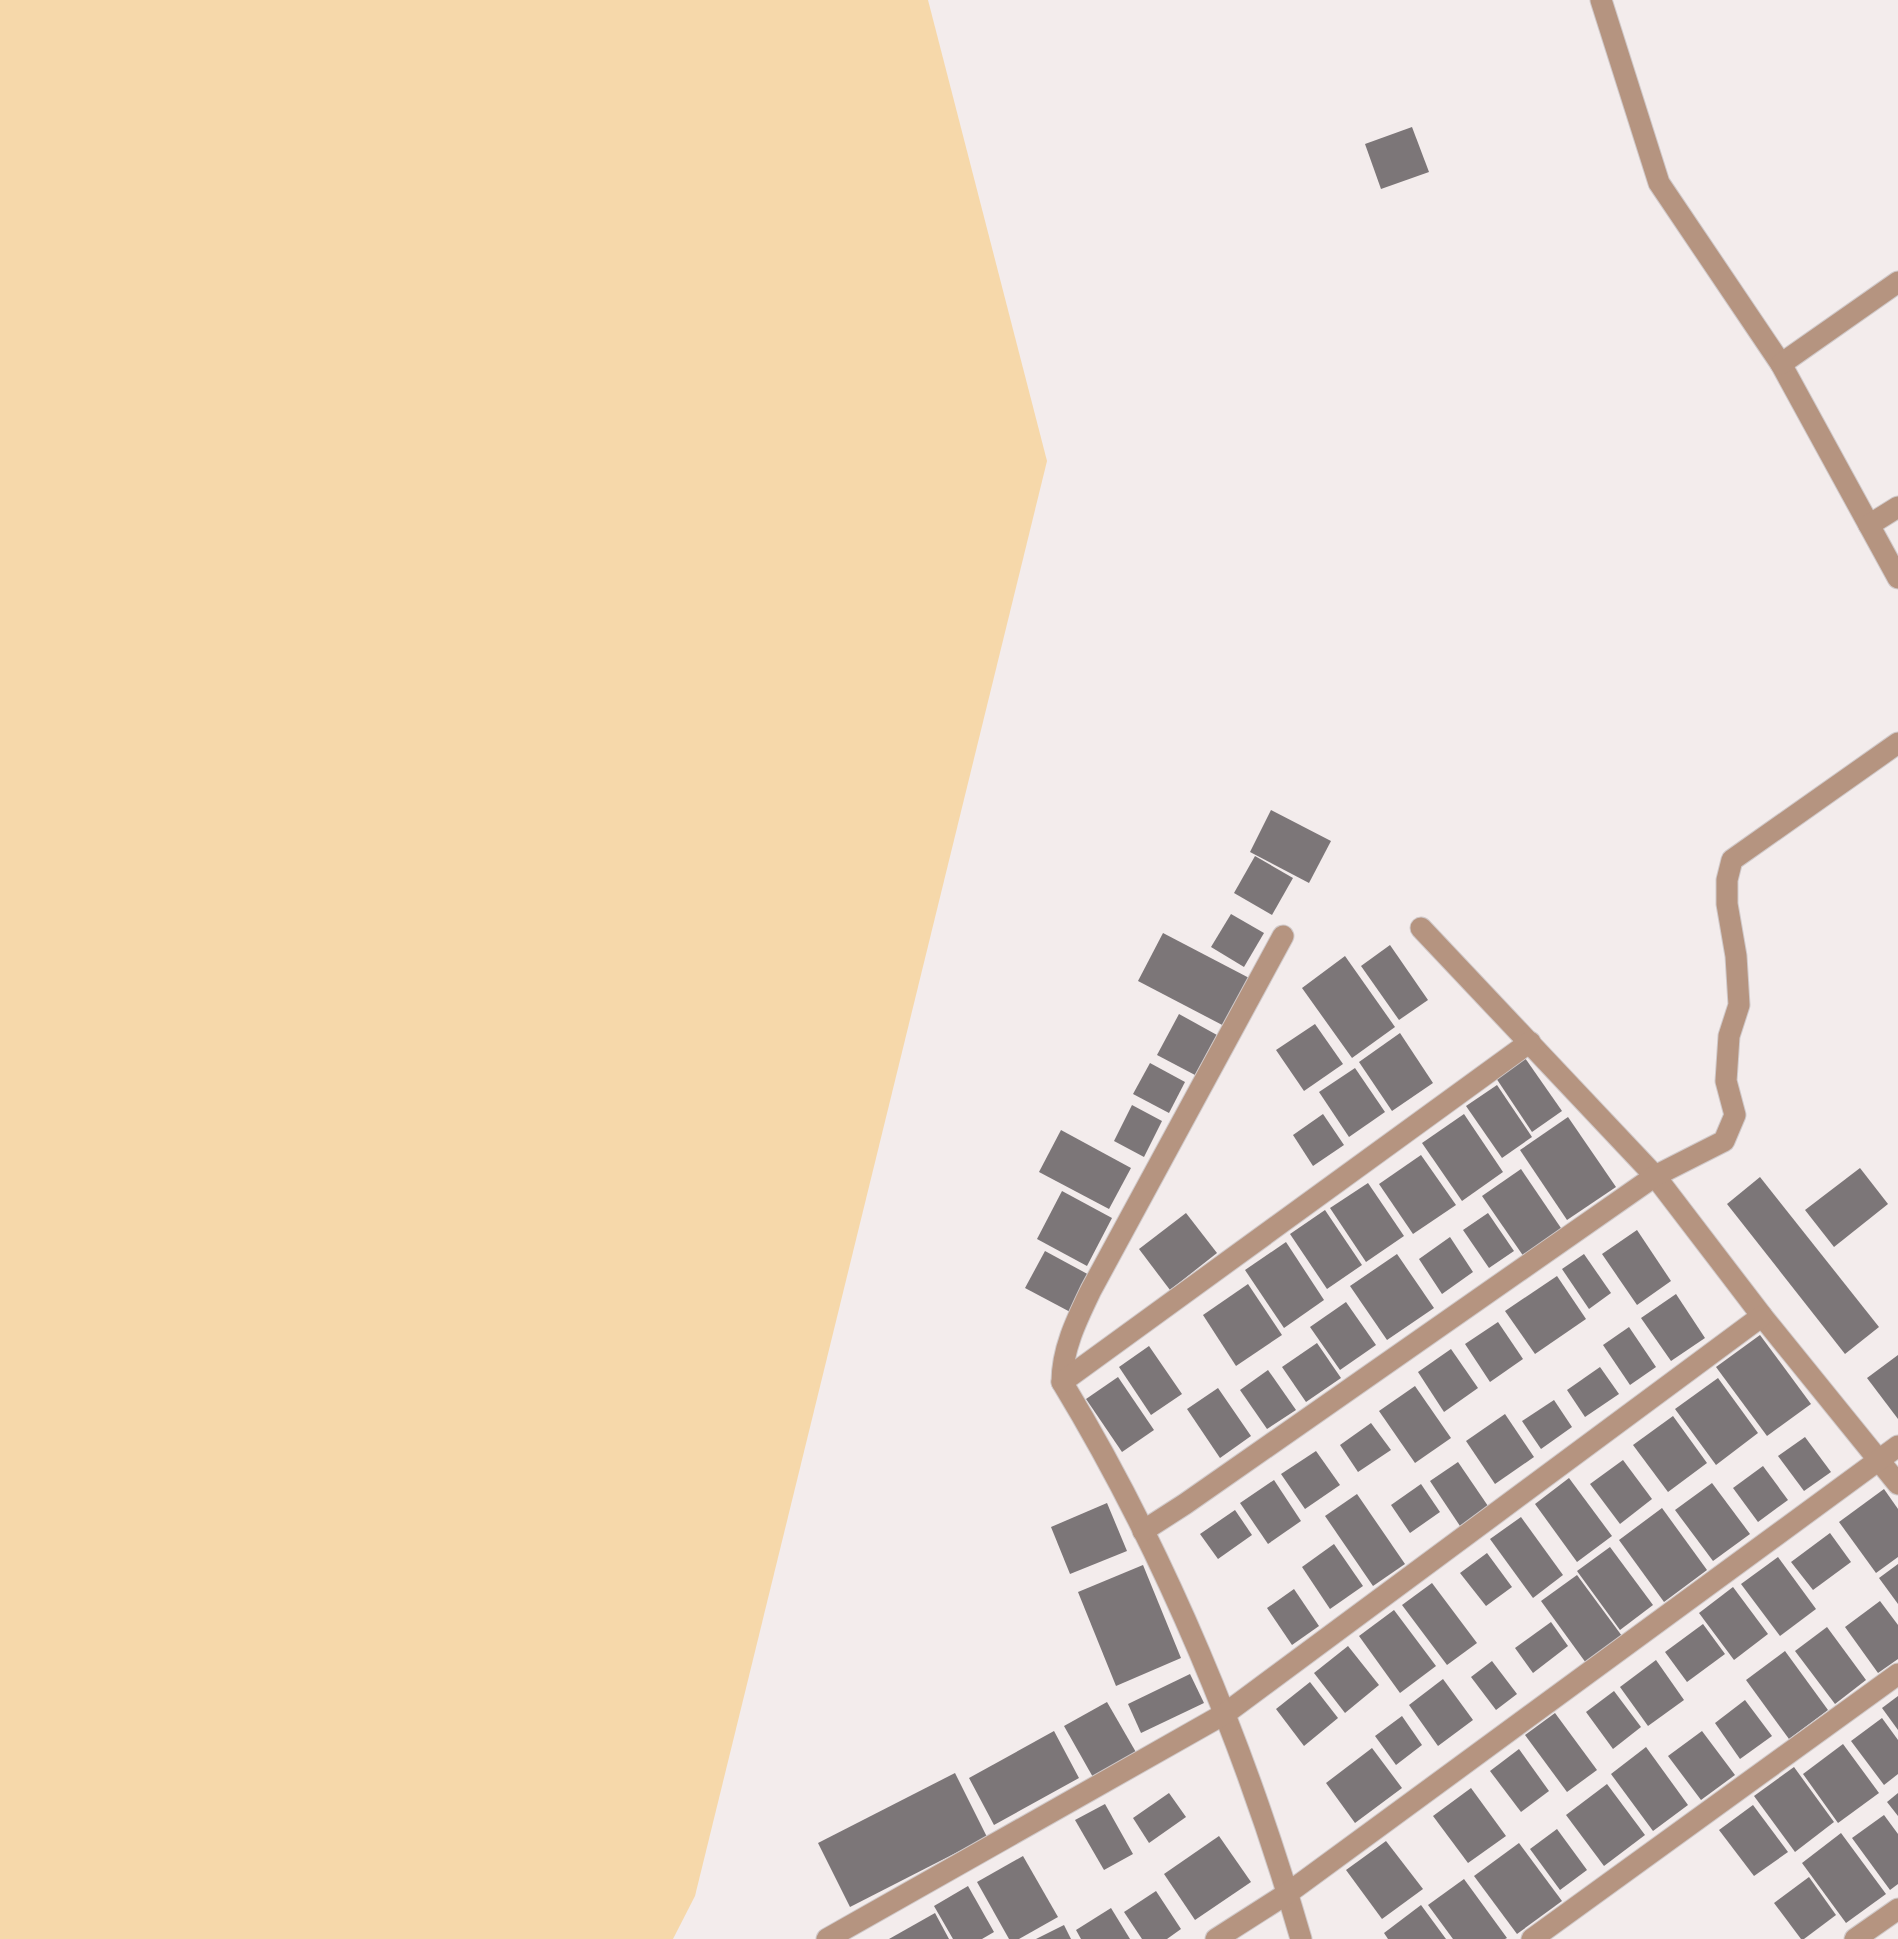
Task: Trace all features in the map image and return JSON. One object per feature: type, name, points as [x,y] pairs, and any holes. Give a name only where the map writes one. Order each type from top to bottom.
[{"type":"street","points":[[1601,0],[1659,183],[1781,363],[1898,578]]},
{"type":"street","points":[[1781,363],[1898,282]]},
{"type":"street","points":[[1868,525],[1898,507]]},
{"type":"street","points":[[1143,1531],[1655,1176],[1724,1141],[1735,1115],[1726,1081],[1729,1036],[1739,1005],[1736,956],[1727,904],[1727,880],[1732,860],[1898,743]]},
{"type":"street","points":[[1422,928],[1655,1176],[1762,1316],[1898,1484]]},
{"type":"street","points":[[1283,936],[1091,1290],[1068,1345],[1062,1382],[1143,1531],[1226,1713],[1288,1893],[1301,1939]]},
{"type":"street","points":[[1062,1382],[1530,1042]]},
{"type":"street","points":[[827,1939],[1226,1713],[1762,1316]]},
{"type":"street","points":[[1216,1939],[1288,1893],[1898,1446]]},
{"type":"street","points":[[1532,1939],[1898,1674]]},
{"type":"street","points":[[1855,1939],[1898,1909]]},
{"type":"shaded area","points":[[0,0],[928,0],[1047,461],[695,1896],[673,1939],[0,1939]]},
{"type":"building","points":[[1412,127],[1429,172],[1381,189],[1365,144]]},
{"type":"building","points":[[1271,810],[1331,841],[1309,883],[1250,852]]},
{"type":"building","points":[[1255,856],[1293,878],[1272,915],[1234,893]]},
{"type":"building","points":[[1231,914],[1264,933],[1244,967],[1211,947]]},
{"type":"building","points":[[1163,933],[1253,980],[1228,1028],[1138,981]]},
{"type":"building","points":[[1390,945],[1428,1000],[1399,1020],[1361,966]]},
{"type":"building","points":[[1345,956],[1395,1027],[1352,1058],[1302,988]]},
{"type":"building","points":[[1179,1014],[1217,1035],[1195,1075],[1157,1055]]},
{"type":"building","points":[[1315,1024],[1343,1064],[1304,1091],[1276,1050]]},
{"type":"building","points":[[1400,1033],[1433,1083],[1392,1111],[1359,1062]]},
{"type":"building","points":[[1525,1058],[1562,1111],[1532,1132],[1496,1078]]},
{"type":"building","points":[[1150,1063],[1185,1082],[1169,1113],[1133,1094]]},
{"type":"building","points":[[1355,1068],[1385,1112],[1349,1137],[1319,1092]]},
{"type":"building","points":[[1497,1085],[1532,1137],[1502,1158],[1466,1106]]},
{"type":"building","points":[[1132,1105],[1162,1121],[1144,1157],[1114,1141]]},
{"type":"building","points":[[1323,1114],[1344,1145],[1313,1166],[1293,1135]]},
{"type":"building","points":[[1464,1114],[1503,1172],[1462,1201],[1422,1143]]},
{"type":"building","points":[[1568,1117],[1616,1187],[1567,1220],[1520,1150]]},
{"type":"building","points":[[1061,1130],[1131,1168],[1109,1209],[1039,1172]]},
{"type":"building","points":[[1421,1155],[1456,1205],[1413,1234],[1379,1184]]},
{"type":"building","points":[[1860,1168],[1888,1204],[1834,1247],[1805,1210]]},
{"type":"building","points":[[1521,1169],[1563,1231],[1524,1257],[1482,1196]]},
{"type":"building","points":[[1760,1177],[1879,1327],[1845,1354],[1727,1204]]},
{"type":"building","points":[[1368,1183],[1404,1236],[1366,1262],[1330,1208]]},
{"type":"building","points":[[1062,1191],[1112,1218],[1087,1266],[1037,1239]]},
{"type":"building","points":[[1325,1210],[1362,1265],[1327,1289],[1290,1234]]},
{"type":"building","points":[[1186,1213],[1217,1253],[1170,1290],[1139,1249]]},
{"type":"building","points":[[1488,1213],[1514,1251],[1489,1268],[1463,1230]]},
{"type":"building","points":[[1637,1230],[1671,1281],[1637,1305],[1602,1254]]},
{"type":"building","points":[[1450,1237],[1473,1272],[1442,1294],[1419,1259]]},
{"type":"building","points":[[1286,1242],[1324,1300],[1284,1328],[1245,1270]]},
{"type":"building","points":[[1045,1251],[1093,1277],[1074,1314],[1025,1288]]},
{"type":"building","points":[[1397,1254],[1434,1308],[1387,1340],[1350,1286]]},
{"type":"building","points":[[1584,1254],[1611,1293],[1589,1309],[1562,1269]]},
{"type":"building","points":[[1557,1276],[1586,1319],[1535,1354],[1505,1311]]},
{"type":"building","points":[[1248,1284],[1282,1335],[1236,1366],[1203,1315]]},
{"type":"building","points":[[1676,1294],[1705,1338],[1671,1361],[1641,1318]]},
{"type":"building","points":[[1346,1302],[1376,1345],[1340,1370],[1310,1327]]},
{"type":"building","points":[[1498,1322],[1523,1359],[1490,1382],[1465,1344]]},
{"type":"building","points":[[1629,1327],[1656,1367],[1630,1385],[1603,1345]]},
{"type":"building","points":[[1760,1335],[1811,1404],[1767,1436],[1716,1367]]},
{"type":"building","points":[[1317,1343],[1341,1378],[1306,1402],[1282,1367]]},
{"type":"building","points":[[1149,1346],[1182,1394],[1151,1415],[1119,1367]]},
{"type":"building","points":[[1451,1349],[1478,1388],[1444,1412],[1418,1372]]},
{"type":"building","points":[[1898,1355],[1898,1419],[1867,1378]]},
{"type":"building","points":[[1600,1367],[1619,1394],[1585,1417],[1567,1390]]},
{"type":"building","points":[[1268,1370],[1296,1410],[1267,1429],[1240,1390]]},
{"type":"building","points":[[1118,1377],[1154,1430],[1122,1452],[1086,1399]]},
{"type":"building","points":[[1718,1378],[1758,1433],[1716,1465],[1675,1409]]},
{"type":"building","points":[[1415,1386],[1451,1438],[1415,1463],[1379,1411]]},
{"type":"building","points":[[1218,1388],[1251,1436],[1220,1458],[1187,1409]]},
{"type":"building","points":[[1554,1400],[1572,1427],[1541,1449],[1522,1421]]},
{"type":"building","points":[[1505,1414],[1534,1457],[1495,1484],[1466,1441]]},
{"type":"building","points":[[1673,1416],[1707,1463],[1668,1492],[1633,1445]]},
{"type":"building","points":[[1371,1423],[1391,1450],[1358,1472],[1340,1445]]},
{"type":"building","points":[[1805,1437],[1831,1472],[1804,1491],[1778,1456]]},
{"type":"building","points":[[1316,1451],[1340,1485],[1305,1509],[1281,1474]]},
{"type":"building","points":[[1623,1460],[1652,1499],[1620,1524],[1590,1484]]},
{"type":"building","points":[[1458,1462],[1488,1506],[1460,1526],[1430,1481]]},
{"type":"building","points":[[1763,1466],[1788,1500],[1758,1522],[1733,1488]]},
{"type":"building","points":[[1569,1478],[1612,1536],[1577,1562],[1535,1504]]},
{"type":"building","points":[[1274,1480],[1301,1521],[1268,1544],[1240,1503]]},
{"type":"building","points":[[1712,1483],[1750,1534],[1713,1561],[1675,1510]]},
{"type":"building","points":[[1421,1484],[1440,1512],[1410,1533],[1391,1505]]},
{"type":"building","points":[[1884,1489],[1898,1509],[1898,1557],[1876,1573],[1839,1522]]},
{"type":"building","points":[[1357,1494],[1405,1564],[1373,1586],[1325,1516]]},
{"type":"building","points":[[1107,1503],[1127,1551],[1070,1574],[1051,1527]]},
{"type":"building","points":[[1662,1508],[1707,1570],[1664,1602],[1619,1540]]},
{"type":"building","points":[[1235,1510],[1252,1535],[1218,1559],[1200,1534]]},
{"type":"building","points":[[1521,1517],[1563,1575],[1533,1598],[1490,1539]]},
{"type":"building","points":[[1830,1533],[1851,1562],[1813,1590],[1791,1562]]},
{"type":"building","points":[[1334,1544],[1363,1586],[1330,1609],[1302,1567]]},
{"type":"building","points":[[1610,1547],[1653,1605],[1620,1630],[1577,1571]]},
{"type":"building","points":[[1487,1553],[1512,1587],[1486,1606],[1460,1573]]},
{"type":"building","points":[[1778,1557],[1816,1609],[1780,1636],[1741,1584]]},
{"type":"building","points":[[1898,1564],[1898,1604],[1879,1578]]},
{"type":"building","points":[[1143,1565],[1181,1658],[1116,1686],[1078,1592]]},
{"type":"building","points":[[1577,1575],[1622,1636],[1586,1663],[1541,1601]]},
{"type":"building","points":[[1432,1583],[1477,1643],[1447,1665],[1402,1605]]},
{"type":"building","points":[[1733,1587],[1768,1634],[1734,1660],[1699,1613]]},
{"type":"building","points":[[1294,1589],[1319,1626],[1292,1645],[1267,1608]]},
{"type":"building","points":[[1880,1601],[1898,1625],[1898,1659],[1878,1673],[1845,1627]]},
{"type":"building","points":[[1394,1610],[1436,1666],[1400,1693],[1359,1636]]},
{"type":"building","points":[[1551,1622],[1568,1646],[1533,1673],[1515,1648]]},
{"type":"building","points":[[1703,1624],[1725,1654],[1687,1682],[1665,1652]]},
{"type":"building","points":[[1827,1627],[1866,1680],[1835,1704],[1795,1651]]},
{"type":"building","points":[[1348,1646],[1379,1685],[1345,1713],[1314,1673]]},
{"type":"building","points":[[1785,1651],[1828,1710],[1789,1739],[1746,1680]]},
{"type":"building","points":[[1656,1660],[1684,1700],[1648,1726],[1620,1687]]},
{"type":"building","points":[[1492,1661],[1517,1694],[1496,1710],[1471,1677]]},
{"type":"building","points":[[1190,1674],[1204,1703],[1141,1733],[1128,1704]]},
{"type":"building","points":[[1443,1679],[1473,1720],[1438,1746],[1409,1705]]},
{"type":"building","points":[[1310,1682],[1338,1718],[1304,1746],[1276,1709]]},
{"type":"building","points":[[1614,1691],[1641,1727],[1613,1749],[1586,1712]]},
{"type":"building","points":[[1898,1696],[1898,1730],[1882,1708]]},
{"type":"building","points":[[1745,1700],[1772,1736],[1740,1759],[1715,1723]]},
{"type":"building","points":[[1107,1702],[1137,1754],[1094,1779],[1064,1726]]},
{"type":"building","points":[[1555,1713],[1597,1770],[1567,1792],[1525,1735]]},
{"type":"building","points":[[1402,1716],[1422,1745],[1396,1765],[1375,1736]]},
{"type":"building","points":[[1882,1718],[1898,1740],[1898,1774],[1884,1785],[1851,1741]]},
{"type":"building","points":[[1054,1731],[1079,1778],[994,1825],[969,1778]]},
{"type":"building","points":[[1702,1731],[1735,1775],[1701,1800],[1668,1756]]},
{"type":"building","points":[[1843,1744],[1879,1793],[1838,1823],[1803,1774]]},
{"type":"building","points":[[1646,1747],[1688,1805],[1653,1831],[1611,1774]]},
{"type":"building","points":[[1372,1748],[1402,1788],[1355,1823],[1326,1783]]},
{"type":"building","points":[[1519,1749],[1549,1791],[1521,1812],[1490,1771]]},
{"type":"building","points":[[1794,1767],[1834,1822],[1795,1852],[1754,1796]]},
{"type":"building","points":[[955,1773],[987,1837],[850,1907],[818,1843]]},
{"type":"building","points":[[1607,1784],[1645,1835],[1604,1866],[1566,1815]]},
{"type":"building","points":[[1471,1788],[1506,1836],[1468,1863],[1433,1816]]},
{"type":"building","points":[[1169,1793],[1186,1817],[1149,1843],[1133,1818]]},
{"type":"building","points":[[1898,1793],[1898,1816],[1887,1802]]},
{"type":"building","points":[[1105,1804],[1133,1854],[1104,1870],[1075,1820]]},
{"type":"building","points":[[1753,1805],[1788,1852],[1754,1876],[1719,1830]]},
{"type":"building","points":[[1884,1815],[1898,1834],[1898,1884],[1890,1890],[1852,1838]]},
{"type":"building","points":[[1557,1829],[1587,1870],[1560,1890],[1530,1849]]},
{"type":"building","points":[[1841,1833],[1886,1894],[1846,1923],[1802,1863]]},
{"type":"building","points":[[1219,1836],[1251,1882],[1195,1920],[1164,1874]]},
{"type":"building","points":[[1386,1841],[1423,1889],[1382,1919],[1346,1870]]},
{"type":"building","points":[[1519,1843],[1562,1901],[1517,1934],[1474,1876]]},
{"type":"building","points":[[1023,1856],[1058,1917],[1019,1939],[1009,1939],[977,1882]]},
{"type":"building","points":[[1809,1877],[1836,1915],[1801,1939],[1774,1903]]},
{"type":"building","points":[[1464,1879],[1507,1938],[1453,1939],[1428,1905]]},
{"type":"building","points":[[968,1886],[994,1932],[982,1939],[953,1939],[934,1906]]},
{"type":"building","points":[[1156,1891],[1181,1929],[1167,1939],[1142,1939],[1124,1912]]},
{"type":"building","points":[[1421,1905],[1446,1939],[1388,1939],[1384,1933]]},
{"type":"building","points":[[1111,1908],[1130,1939],[1081,1939],[1076,1930]]},
{"type":"building","points":[[935,1913],[949,1939],[889,1939]]},
{"type":"building","points":[[1064,1925],[1071,1939],[1036,1939]]}]
